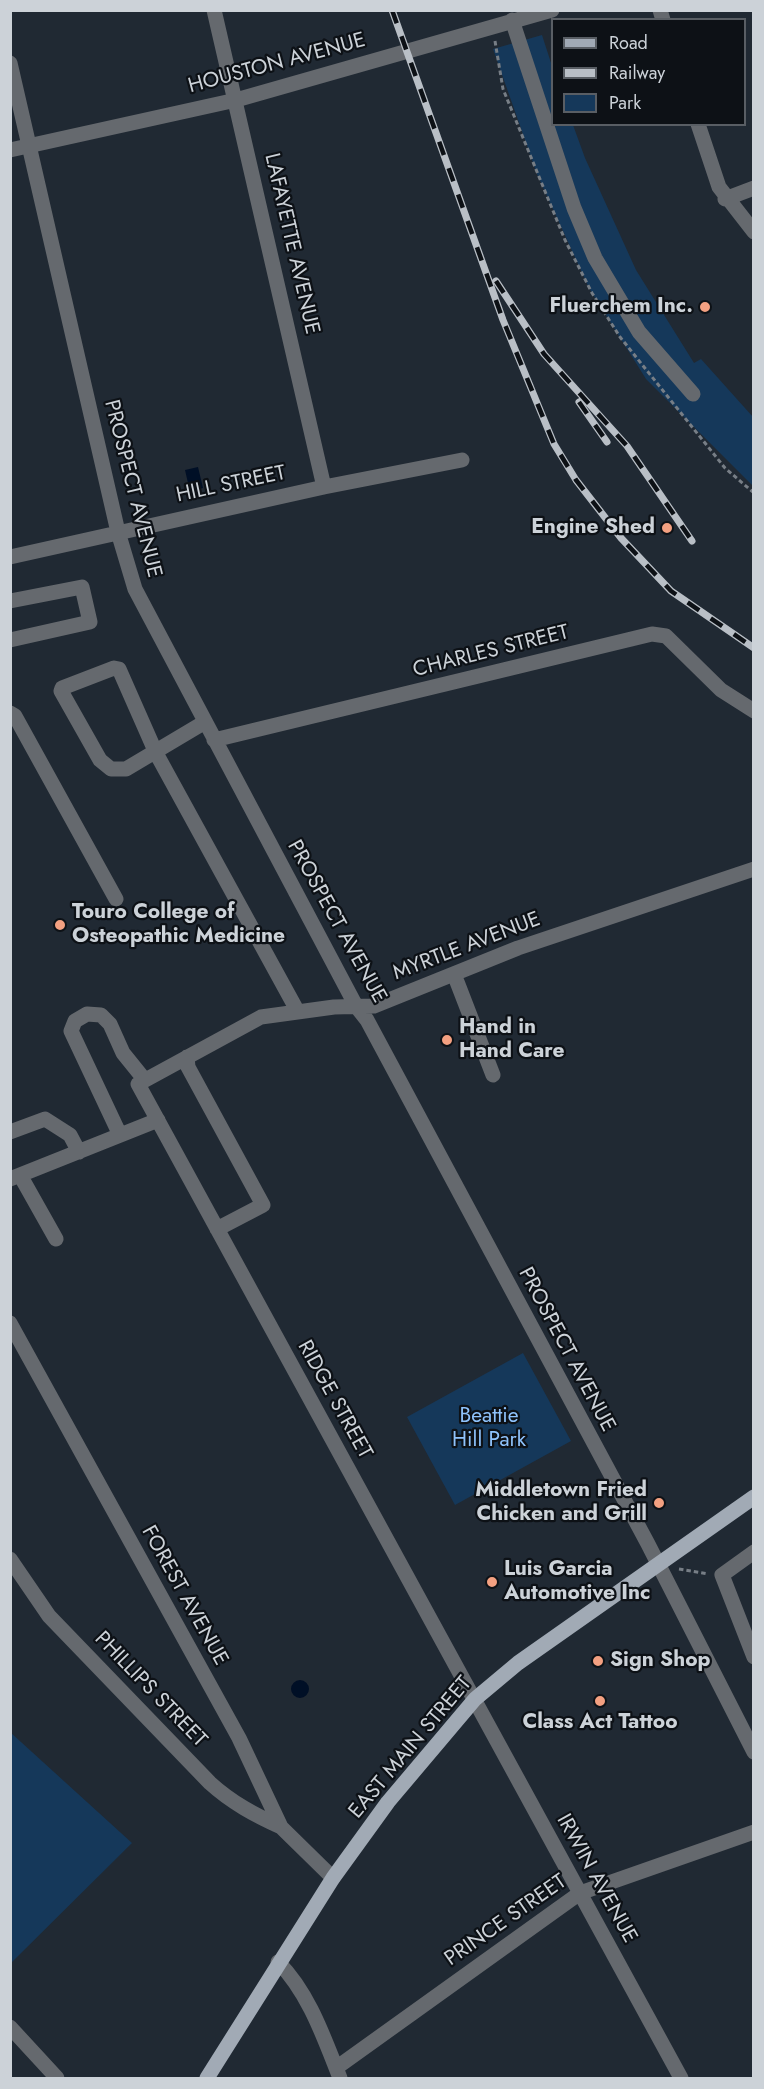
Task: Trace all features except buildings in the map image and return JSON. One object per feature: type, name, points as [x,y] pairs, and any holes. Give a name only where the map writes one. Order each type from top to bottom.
[{"type":"main road","name":"EAST MAIN STREET","points":[[207,2079],[278,1962],[333,1878],[388,1802],[474,1699],[518,1663],[753,1497]]},
{"type":"street","name":"LAFAYETTE AVENUE","points":[[214,10],[324,487]]},
{"type":"street","name":"HOUSTON AVENUE","points":[[10,150],[236,100],[552,10]]},
{"type":"street","points":[[512,21],[574,208],[595,258],[639,332],[693,394]]},
{"type":"street","name":"PROSPECT AVENUE","points":[[10,63],[118,532],[135,589],[356,1006],[367,1020],[657,1563],[753,1752]]},
{"type":"street","points":[[699,126],[725,198],[753,232]]},
{"type":"street","points":[[725,198],[753,188]]},
{"type":"street","name":"HILL STREET","points":[[10,557],[324,487],[462,460]]},
{"type":"street","points":[[10,601],[82,587],[90,622],[10,640]]},
{"type":"street","name":"CHARLES STREET","points":[[214,740],[652,634],[666,636],[721,690],[753,711]]},
{"type":"street","points":[[205,722],[156,753],[126,769],[111,769],[100,760],[61,694],[62,688],[114,668],[119,669],[156,753],[298,1012]]},
{"type":"street","points":[[10,713],[15,716],[116,899]]},
{"type":"street","name":"MYRTLE AVENUE","points":[[144,1079],[261,1017],[374,1006],[518,948],[753,869]]},
{"type":"street","points":[[454,974],[494,1075]]},
{"type":"street","points":[[56,1239],[15,1177],[158,1120],[138,1084],[144,1079],[123,1053],[110,1024],[101,1015],[87,1014],[75,1021],[71,1031],[120,1135]]},
{"type":"street","points":[[188,1057],[188,1066],[263,1205],[217,1229]]},
{"type":"street","points":[[10,1132],[45,1119],[70,1135],[78,1152]]},
{"type":"street","name":"RIDGE STREET","points":[[158,1120],[474,1699]]},
{"type":"street","name":"FOREST AVENUE","points":[[10,1323],[239,1738],[281,1827],[333,1878]]},
{"type":"street","points":[[753,1552],[722,1575],[746,1617],[753,1657]]},
{"type":"street","name":"PHILLIPS STREET","points":[[10,1559],[49,1616],[210,1783],[237,1805],[281,1827]]},
{"type":"street","name":"IRWIN AVENUE","points":[[474,1699],[681,2079]]},
{"type":"street","name":"PRINCE STREET","points":[[338,2074],[580,1893],[753,1832]]},
{"type":"street","points":[[278,1962],[293,1977],[321,2031],[338,2074]]},
{"type":"street","points":[[10,2027],[57,2079]]},
{"type":"path","points":[[677,1569],[694,1573]]},
{"type":"green space","points":[[542,35],[551,63],[551,126],[573,126],[585,158],[636,270],[694,363],[701,359],[753,417],[753,486],[646,379],[589,288],[537,174],[493,49]]},
{"type":"green space","name":"Beattie Hill Park","points":[[523,1353],[571,1441],[455,1505],[407,1417]]},
{"type":"green space","points":[[10,1732],[132,1843],[11,1963],[10,1963]]},
{"type":"shaded area","points":[[198,467],[203,488],[190,492],[185,470]]},
{"type":"shaded area","points":[[296,1680],[304,1680],[309,1685],[307,1696],[296,1698],[291,1693],[291,1685]]},
{"type":"railway","points":[[392,10],[503,320],[554,444],[576,480],[621,538],[671,591],[754,648]]},
{"type":"railway","points":[[496,281],[544,354],[627,446],[692,541]]},
{"type":"railway","points":[[579,402],[607,442]]},
{"type":"place","name":"Fluerchem Inc.","points":[[705,307]]},
{"type":"place","name":"Engine Shed","points":[[667,528]]},
{"type":"place","name":"Touro College of Osteopathic Medicine","points":[[60,925]]},
{"type":"place","name":"Hand in Hand Care","points":[[447,1040]]},
{"type":"place","name":"Middletown Fried Chicken and Grill","points":[[659,1503]]},
{"type":"place","name":"Luis Garcia Automotive Inc","points":[[492,1582]]},
{"type":"place","name":"Sign Shop","points":[[598,1661]]},
{"type":"place","name":"Class Act Tattoo","points":[[600,1701]]}]
